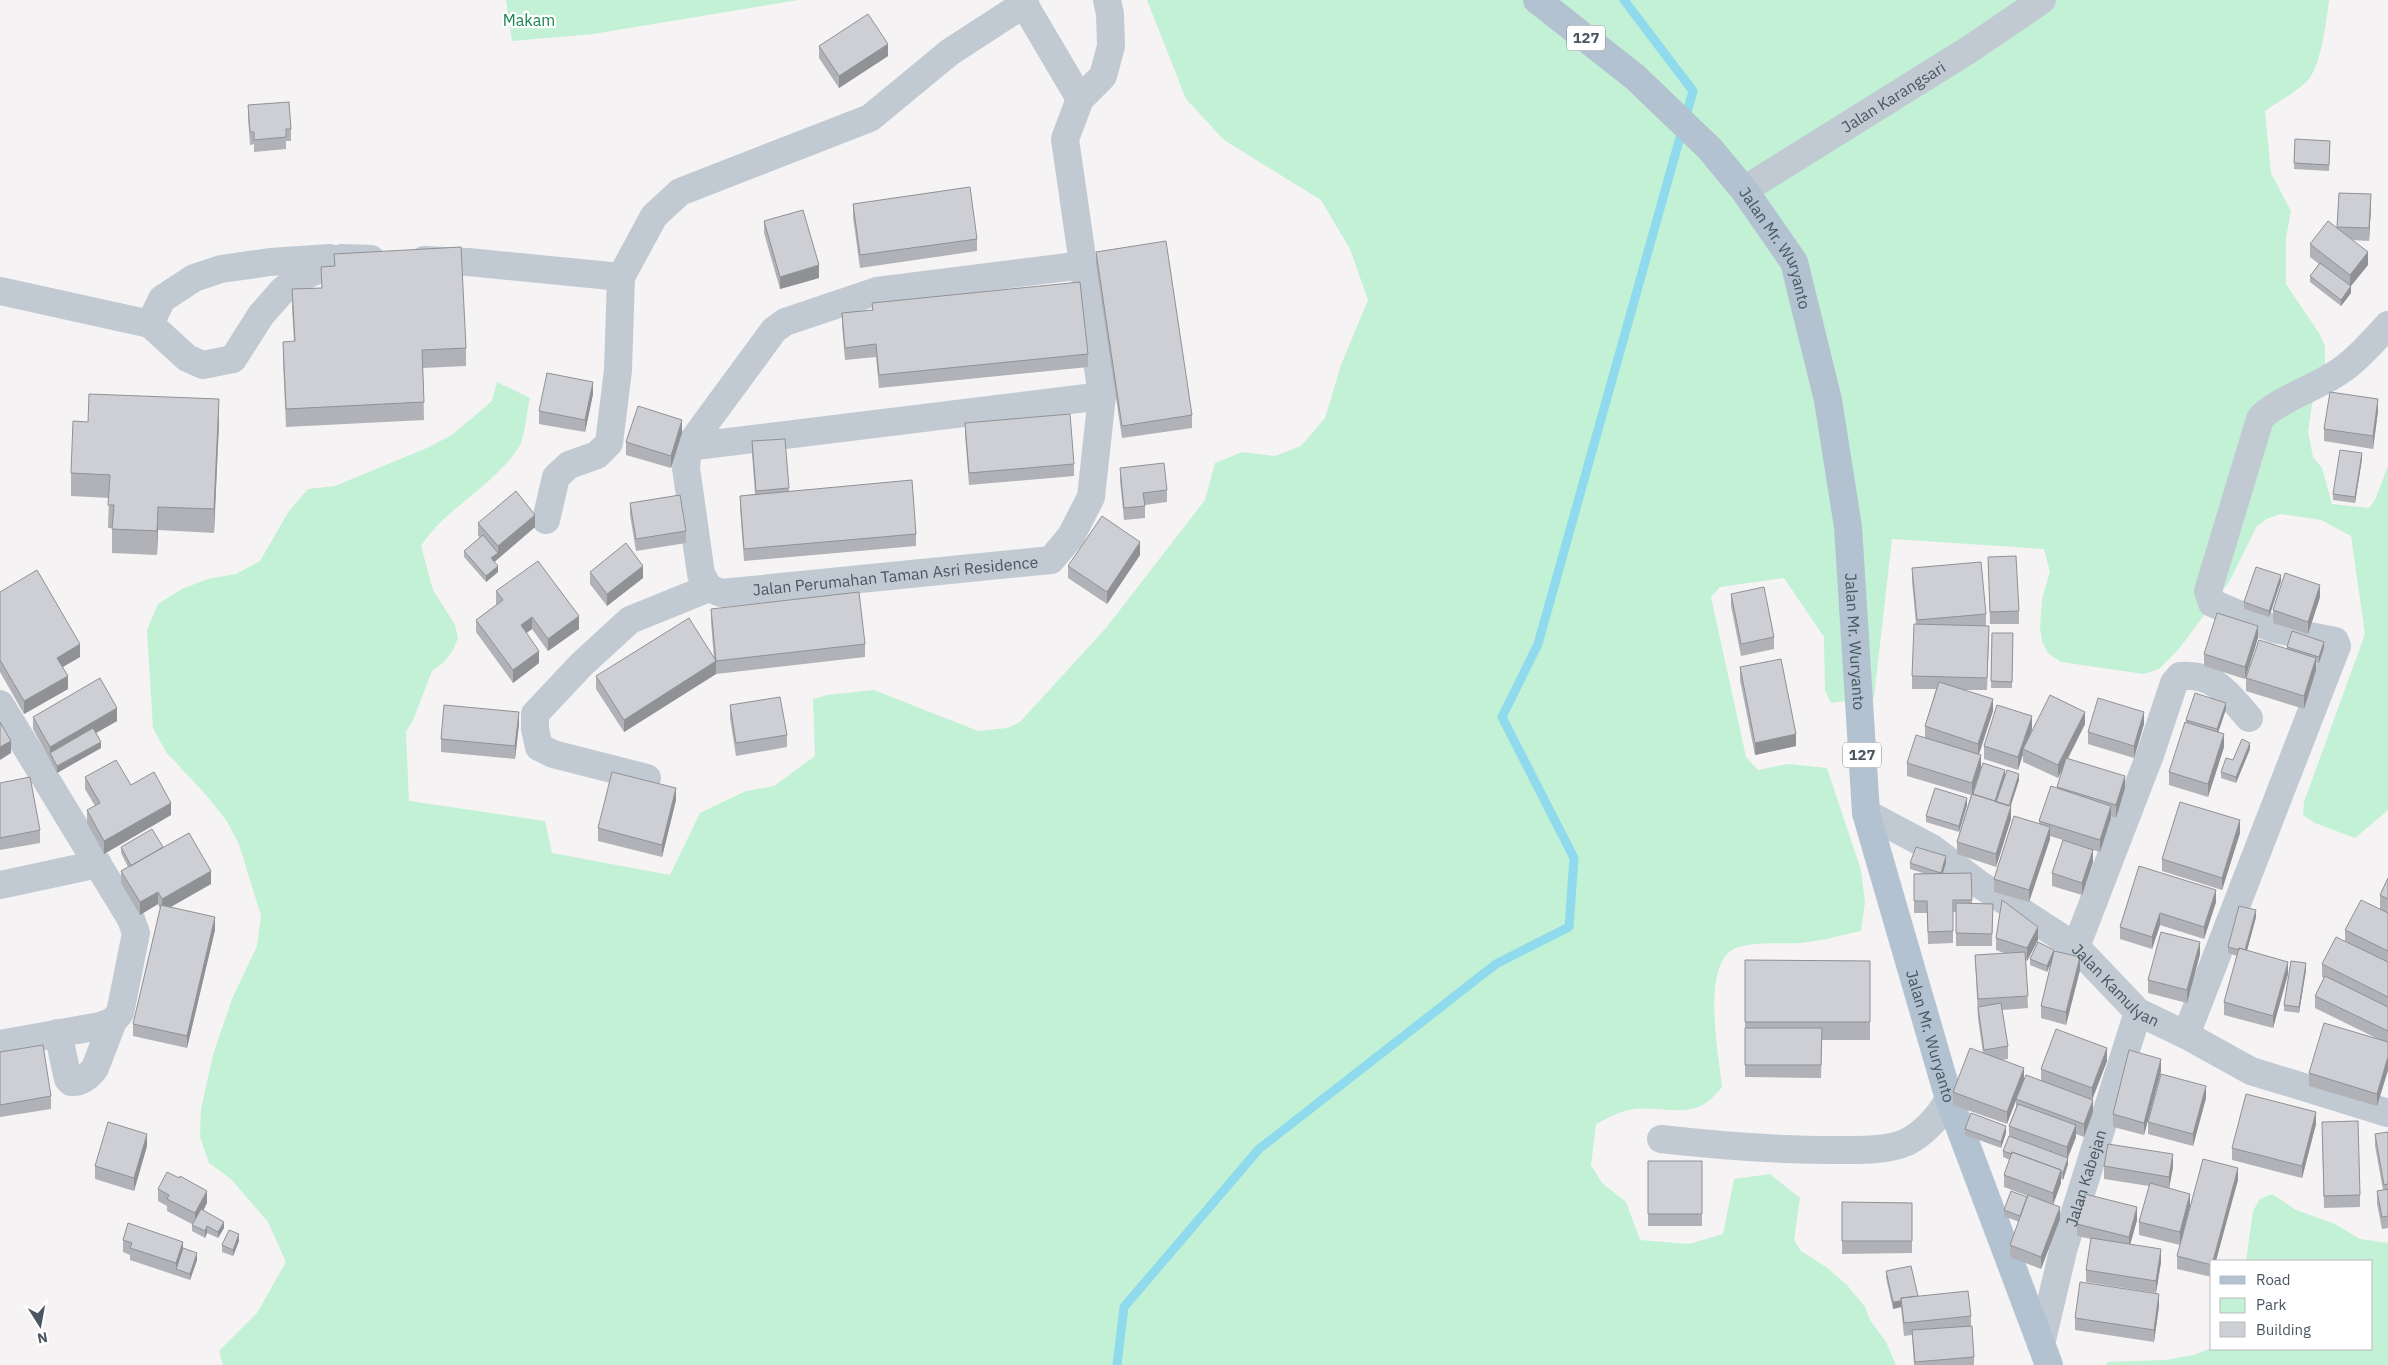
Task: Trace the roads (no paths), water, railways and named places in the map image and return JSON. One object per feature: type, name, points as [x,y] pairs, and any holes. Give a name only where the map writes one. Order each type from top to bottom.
[{"type":"main road","name":"Jalan Mr. Wuryanto","points":[[1537,0],[1635,77],[1710,149],[1744,190],[1794,262],[1828,400],[1848,527],[1866,813],[1949,1100],[2045,1354]]},
{"type":"street","name":"Jalan Perumahan Taman Asri Residence","points":[[709,588],[721,593],[1051,560],[1071,536],[1091,497],[1102,396],[1065,139],[1080,99],[1103,76],[1112,46],[1110,14],[1106,0]]},
{"type":"street","name":"Jalan Karangsari","points":[[1744,190],[1970,49],[2042,0]]},
{"type":"street","points":[[546,520],[556,477],[569,465],[597,455],[609,443],[618,370],[621,277],[654,216],[680,192],[870,118],[950,52],[1025,2],[1080,99]]},
{"type":"street","points":[[150,324],[162,299],[194,278],[212,272],[270,262],[342,258],[468,262],[621,277]]},
{"type":"street","points":[[0,291],[150,324],[187,358],[203,365],[233,359],[261,315],[282,290],[294,281],[342,258]]},
{"type":"street","points":[[647,778],[553,754],[539,747],[535,729],[535,714],[581,665],[630,620],[709,588],[701,574],[686,468],[688,447],[774,330],[786,322],[877,291],[1083,265]]},
{"type":"street","points":[[2186,1034],[2337,646],[2335,641],[2274,629],[2212,603],[2208,591],[2260,419],[2266,410],[2314,388],[2344,369],[2388,325]]},
{"type":"street","points":[[688,447],[1102,396]]},
{"type":"street","points":[[2076,947],[2150,755],[2174,683],[2180,676],[2194,675],[2220,685],[2249,718]]},
{"type":"street","points":[[0,704],[131,919],[136,933],[120,1014],[113,1021],[92,1074],[77,1082],[71,1082],[68,1079],[58,1033]]},
{"type":"street","name":"Jalan Kamulyan","points":[[1866,813],[1932,848],[1979,884],[2076,947],[2138,1012],[2186,1034],[2251,1071],[2388,1113]]},
{"type":"street","points":[[0,885],[98,864]]},
{"type":"street","name":"Jalan Kabejan","points":[[2045,1354],[2064,1247],[2138,1012]]},
{"type":"street","points":[[0,1044],[113,1021]]},
{"type":"street","points":[[1661,1139],[1805,1151],[1873,1149],[1906,1143],[1930,1127],[1949,1100]]},
{"type":"waterway","points":[[1117,1365],[1124,1307],[1259,1149],[1496,964],[1569,927],[1574,858],[1502,717],[1538,644],[1693,91],[1624,0]]},
{"type":"park label","name":"Makam","points":[[529,20]]}]
